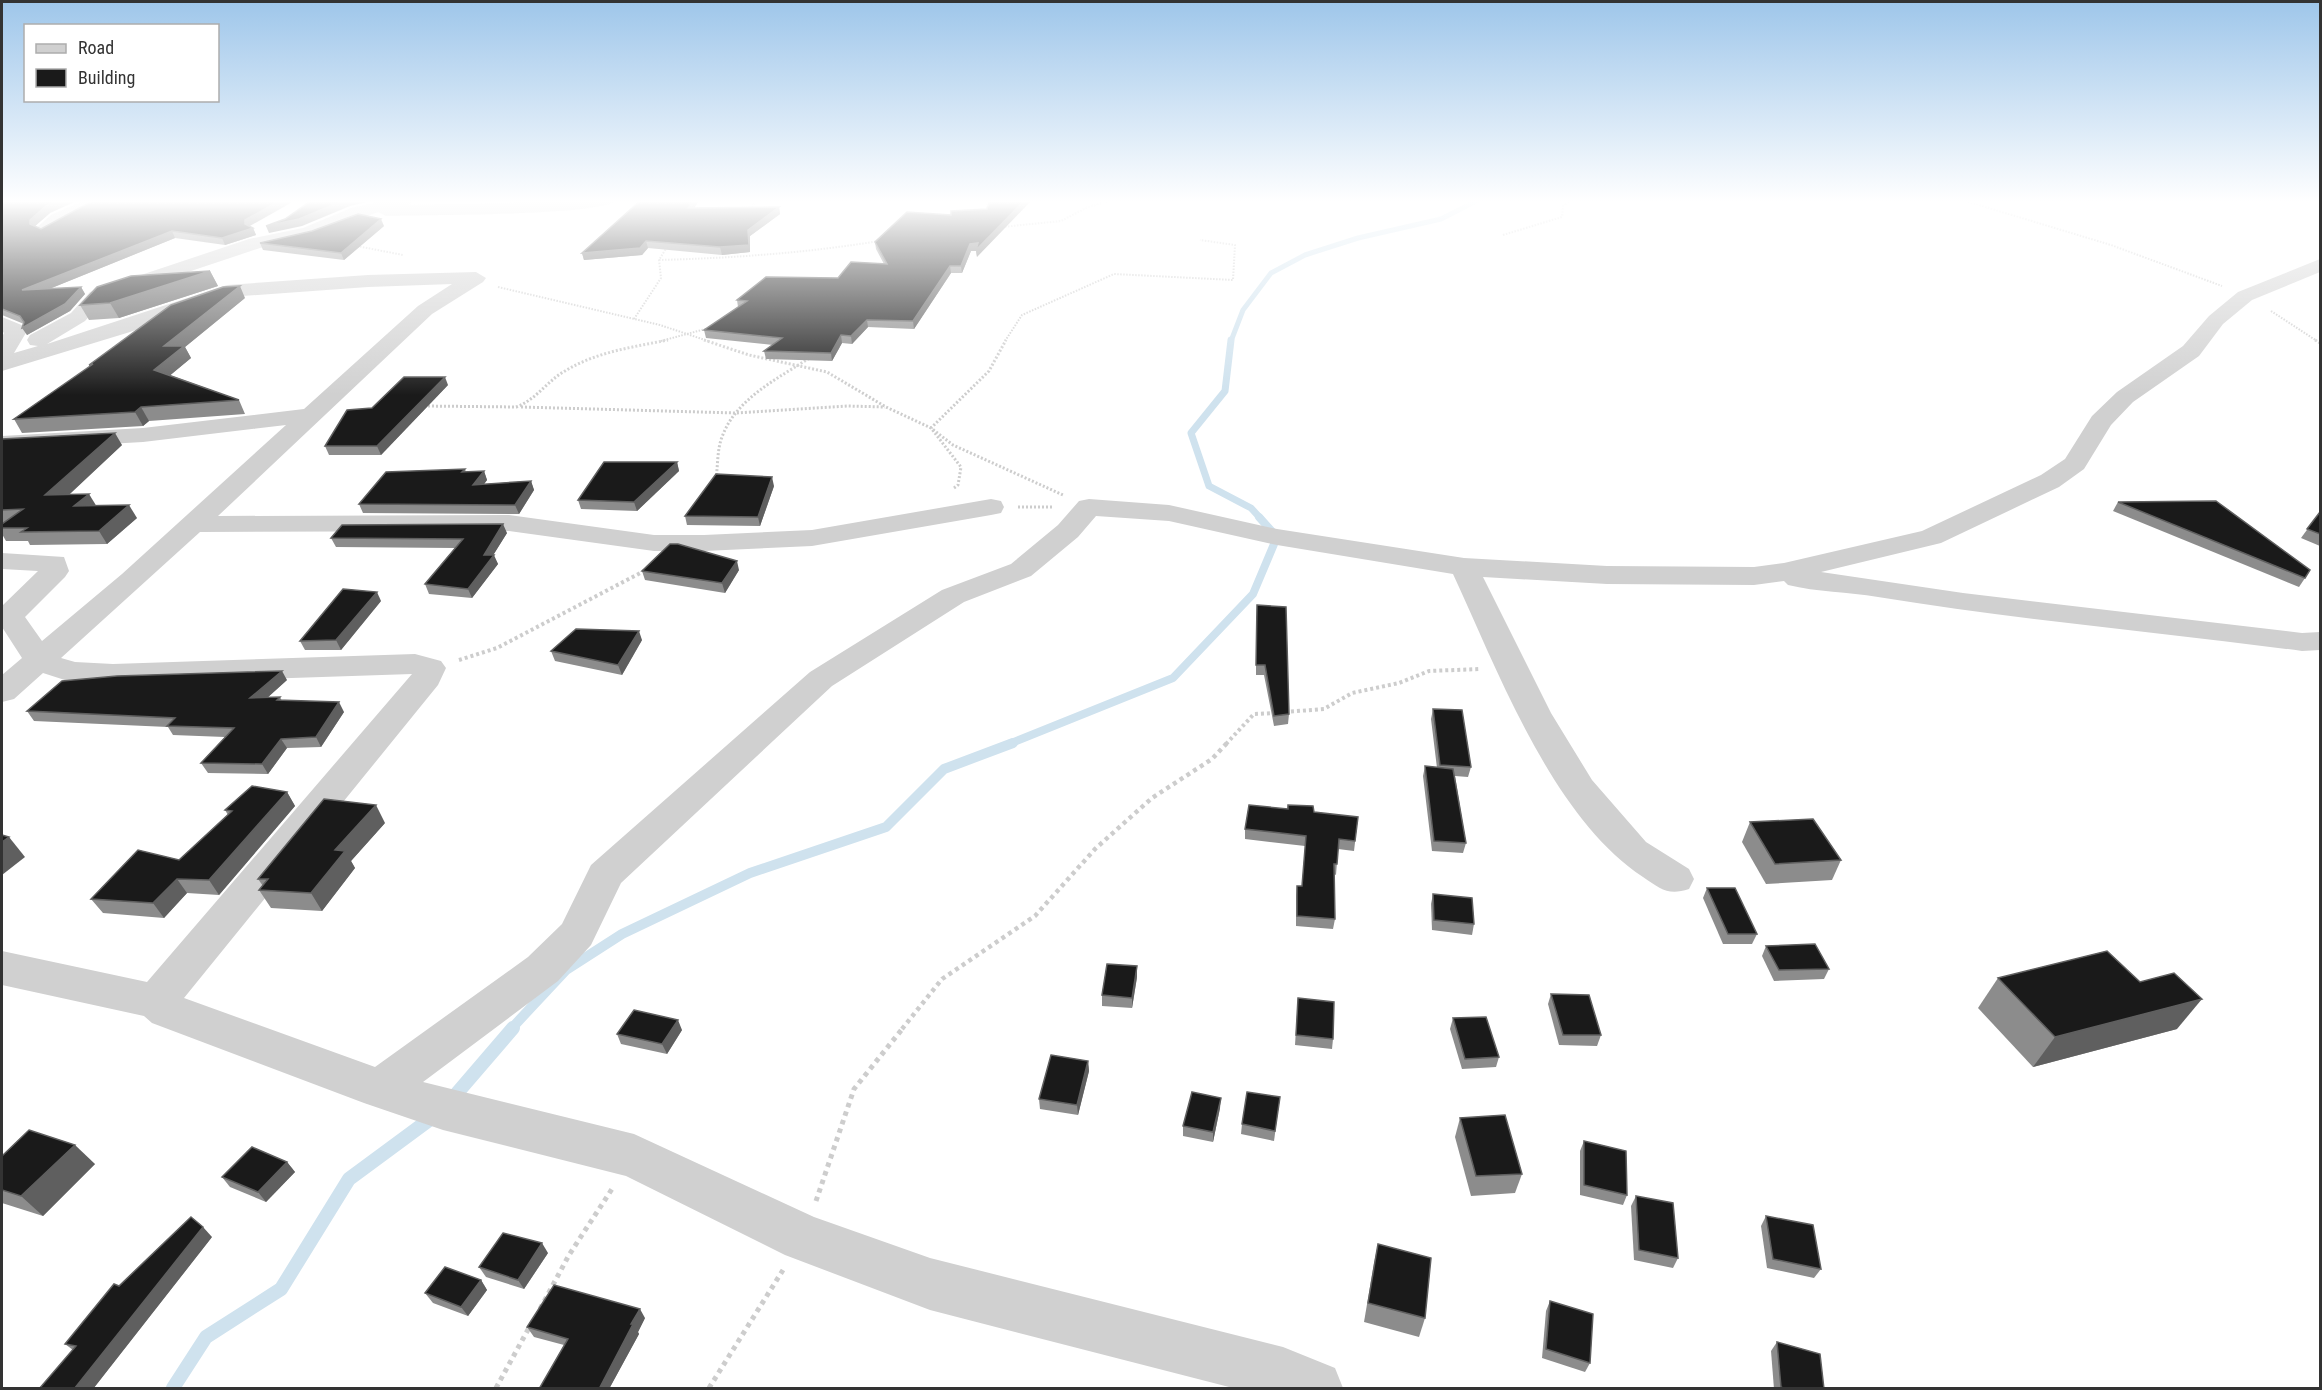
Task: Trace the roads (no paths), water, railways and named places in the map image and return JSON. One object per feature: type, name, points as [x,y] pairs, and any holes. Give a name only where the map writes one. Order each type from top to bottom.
[{"type":"street","points":[[179,269],[187,265]]},
{"type":"street","points":[[2,363],[78,317],[97,296],[191,265]]},
{"type":"street","points":[[1754,576],[1784,572],[1931,537],[2006,504],[2050,481],[2075,464],[2102,421],[2125,397],[2192,351],[2216,320],[2245,296],[2320,265]]},
{"type":"street","points":[[2,363],[123,328],[192,301],[228,291],[368,281],[476,278],[425,310],[192,524],[40,661],[2,692]]},
{"type":"street","points":[[2,323],[16,331],[2,355]]},
{"type":"street","points":[[2,443],[143,435],[310,415]]},
{"type":"street","points":[[192,524],[509,523],[654,543],[704,543],[812,538],[991,507]]},
{"type":"street","points":[[380,1089],[543,969],[577,934],[605,875],[821,679],[953,596],[1021,570],[1068,531],[1089,507],[1169,513],[1277,537],[1464,567],[1607,575],[1754,576],[1842,582],[1963,602],[2301,642],[2320,641]]},
{"type":"street","points":[[2,561],[54,563],[55,571],[9,616],[40,661],[71,672],[113,674],[415,664],[430,668],[427,678],[156,1001]]},
{"type":"street","points":[[1464,567],[1534,713],[1579,789],[1633,852],[1675,879]]},
{"type":"street","points":[[2,968],[156,1001],[167,1010],[380,1089],[443,1109],[634,1156],[803,1238],[930,1284],[1293,1384]]},
{"type":"waterway","points":[[1231,341],[1243,310],[1271,273],[1286,265]]},
{"type":"waterway","points":[[1231,340],[1225,391],[1191,433],[1209,486],[1251,508],[1261,519]]},
{"type":"waterway","points":[[1009,744],[1173,678],[1253,594],[1277,537],[1259,517]]},
{"type":"waterway","points":[[511,1029],[566,970],[622,934],[750,873],[886,827],[944,769],[1013,743]]},
{"type":"waterway","points":[[452,1099],[513,1028]]},
{"type":"waterway","points":[[173,1388],[206,1337],[281,1289],[349,1179],[433,1117]]}]
